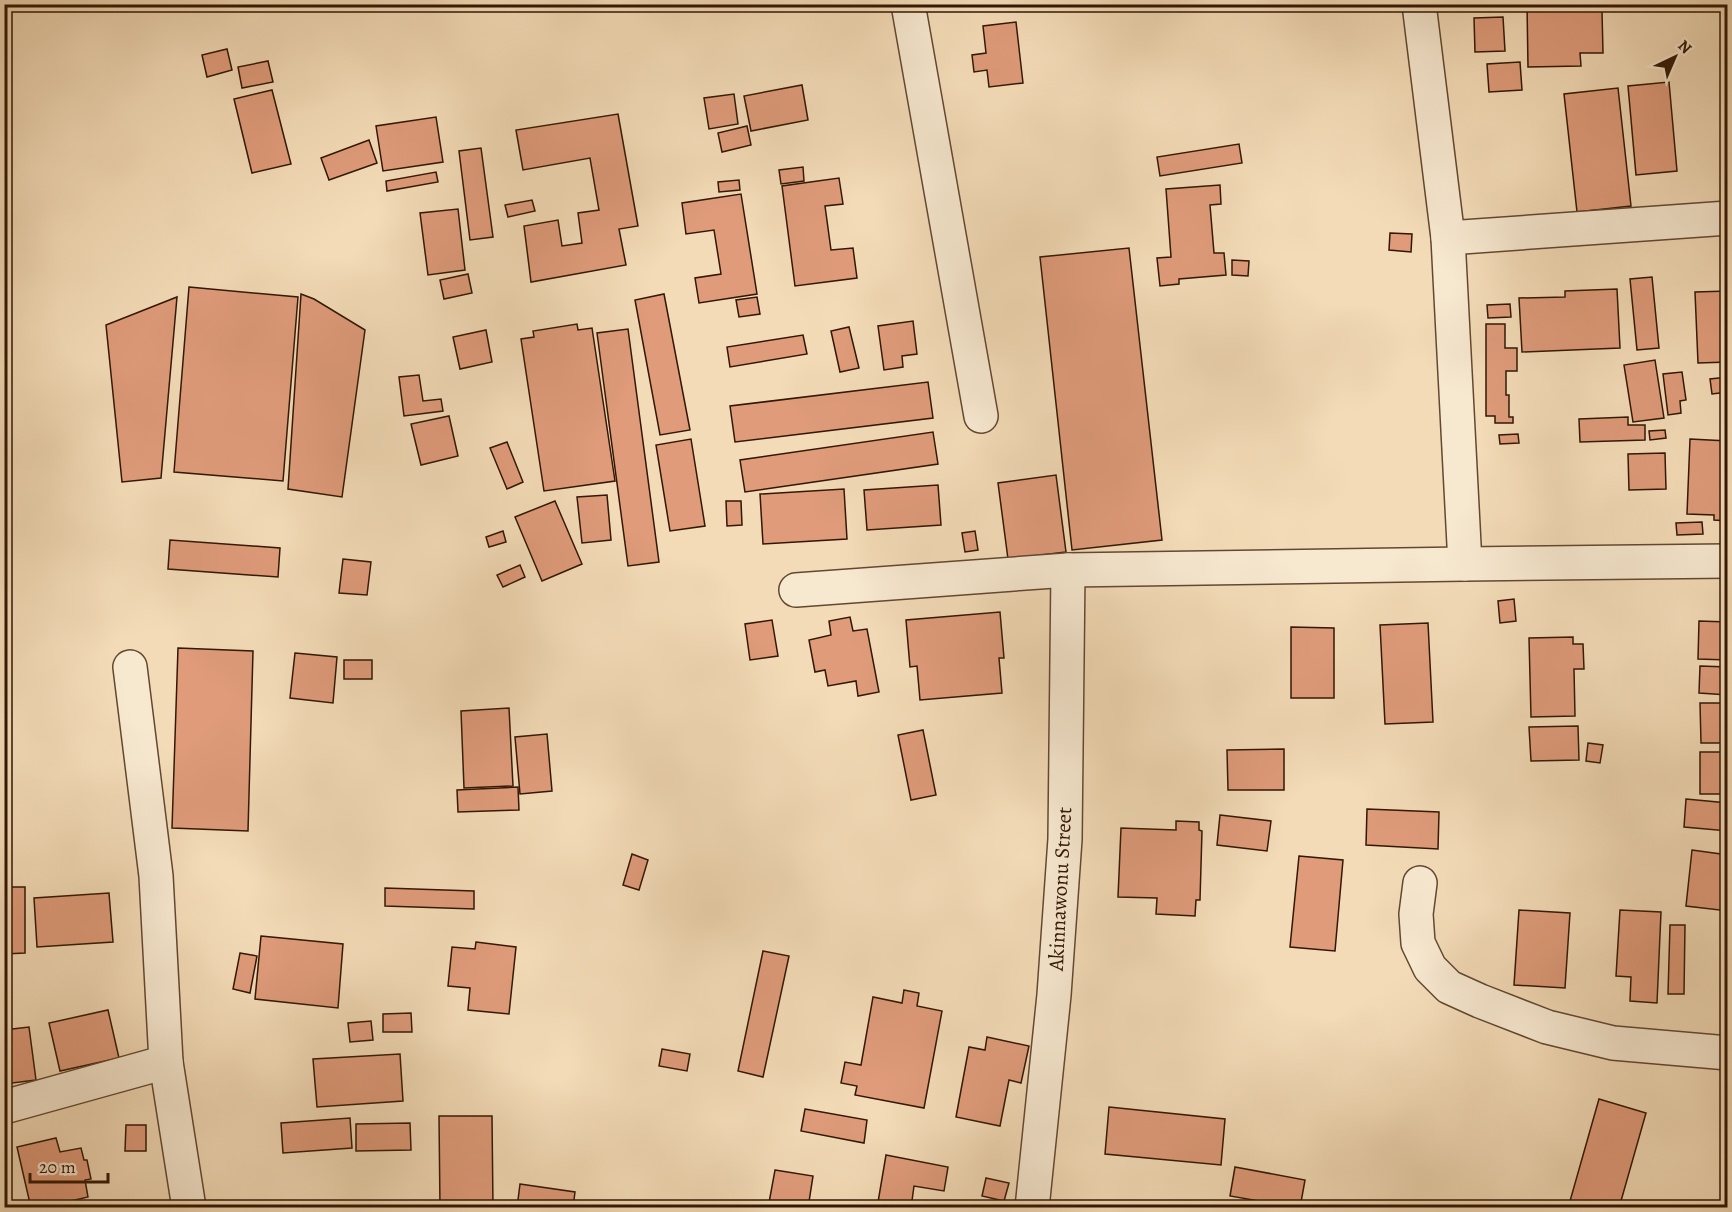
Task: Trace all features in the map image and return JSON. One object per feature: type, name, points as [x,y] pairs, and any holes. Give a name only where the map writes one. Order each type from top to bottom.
[{"type":"street","points":[[908,4],[981,416]]},
{"type":"street","points":[[1419,4],[1448,238],[1465,564]]},
{"type":"street","points":[[1448,238],[1728,219]]},
{"type":"street","points":[[795,590],[1068,570],[1728,561]]},
{"type":"street","name":"Akinnawonu Street","points":[[1032,1208],[1054,995],[1065,839],[1068,570]]},
{"type":"street","points":[[130,667],[156,876],[166,1062],[189,1208]]},
{"type":"street","points":[[1420,883],[1416,914],[1418,943],[1430,968],[1449,987],[1547,1027],[1613,1042],[1728,1053]]},
{"type":"street","points":[[4,1107],[166,1062]]},
{"type":"building","points":[[1479,4],[1502,4],[1503,9],[1480,11]]},
{"type":"building","points":[[1527,4],[1581,4],[1581,11],[1602,11],[1603,53],[1580,53],[1581,66],[1528,67]]},
{"type":"building","points":[[1503,17],[1505,51],[1475,52],[1474,18]]},
{"type":"building","points":[[1016,22],[1023,83],[989,87],[987,70],[974,72],[972,55],[986,53],[983,26]]},
{"type":"building","points":[[227,49],[232,70],[207,77],[202,55]]},
{"type":"building","points":[[268,61],[273,82],[242,88],[238,67]]},
{"type":"building","points":[[1520,62],[1522,90],[1489,92],[1487,64]]},
{"type":"building","points":[[1669,82],[1677,171],[1636,175],[1628,86]]},
{"type":"building","points":[[802,85],[808,120],[751,131],[744,96]]},
{"type":"building","points":[[1618,88],[1631,206],[1577,212],[1564,94]]},
{"type":"building","points":[[272,90],[291,164],[252,173],[234,99]]},
{"type":"building","points":[[734,94],[738,124],[709,129],[704,98]]},
{"type":"building","points":[[618,114],[638,226],[619,229],[626,265],[531,282],[524,226],[558,220],[562,246],[582,243],[578,213],[599,210],[590,158],[523,170],[516,130]]},
{"type":"building","points":[[436,117],[443,162],[383,171],[376,126]]},
{"type":"building","points":[[747,126],[751,145],[722,152],[718,133]]},
{"type":"building","points":[[369,140],[377,163],[329,180],[321,158]]},
{"type":"building","points":[[1239,144],[1242,163],[1160,176],[1157,157]]},
{"type":"building","points":[[481,148],[493,237],[470,240],[459,151]]},
{"type":"building","points":[[803,167],[804,181],[781,184],[779,170]]},
{"type":"building","points":[[436,172],[438,182],[387,191],[386,181]]},
{"type":"building","points":[[839,178],[843,204],[825,206],[831,250],[853,248],[857,278],[795,286],[782,186]]},
{"type":"building","points":[[739,180],[740,190],[719,192],[718,182]]},
{"type":"building","points":[[1220,185],[1221,204],[1210,205],[1214,253],[1224,253],[1226,275],[1179,279],[1179,284],[1160,286],[1157,258],[1171,257],[1166,189]]},
{"type":"building","points":[[741,194],[757,294],[699,303],[695,278],[721,274],[714,230],[686,234],[682,203]]},
{"type":"building","points":[[532,200],[535,211],[508,217],[505,205]]},
{"type":"building","points":[[458,209],[465,270],[428,275],[420,213]]},
{"type":"building","points":[[1390,233],[1412,234],[1411,252],[1389,250]]},
{"type":"building","points":[[1129,248],[1162,540],[1072,550],[1040,257]]},
{"type":"building","points":[[1728,250],[1728,276],[1725,276],[1722,251]]},
{"type":"building","points":[[1232,260],[1249,261],[1248,276],[1232,275]]},
{"type":"building","points":[[468,274],[472,293],[444,299],[440,280]]},
{"type":"building","points":[[1652,277],[1659,348],[1637,350],[1630,279]]},
{"type":"building","points":[[189,287],[298,297],[283,481],[174,472]]},
{"type":"building","points":[[1617,289],[1620,348],[1522,352],[1519,298],[1565,297],[1565,291]]},
{"type":"building","points":[[1728,291],[1728,362],[1698,363],[1695,292]]},
{"type":"building","points":[[301,294],[314,299],[365,330],[342,497],[288,489]]},
{"type":"building","points":[[664,294],[690,430],[660,435],[635,300]]},
{"type":"building","points":[[177,297],[161,478],[122,482],[106,325]]},
{"type":"building","points":[[757,297],[760,314],[739,317],[736,300]]},
{"type":"building","points":[[1510,304],[1511,317],[1488,318],[1487,305]]},
{"type":"building","points":[[913,321],[917,354],[902,356],[903,367],[884,370],[878,326]]},
{"type":"building","points":[[577,324],[578,330],[592,328],[615,481],[544,491],[521,339],[534,337],[533,331]]},
{"type":"building","points":[[1486,324],[1505,324],[1505,348],[1517,348],[1517,371],[1506,371],[1506,395],[1509,395],[1509,417],[1513,417],[1513,423],[1495,423],[1495,416],[1486,416]]},
{"type":"building","points":[[849,327],[859,368],[840,372],[831,331]]},
{"type":"building","points":[[628,329],[659,562],[628,566],[597,333]]},
{"type":"building","points":[[486,330],[492,362],[460,369],[453,337]]},
{"type":"building","points":[[803,335],[807,354],[730,367],[727,347]]},
{"type":"building","points":[[1655,360],[1664,418],[1633,422],[1624,365]]},
{"type":"building","points":[[1682,372],[1686,400],[1680,401],[1681,413],[1668,415],[1663,374]]},
{"type":"building","points":[[419,375],[423,401],[441,399],[443,411],[404,416],[399,377]]},
{"type":"building","points":[[1728,377],[1728,392],[1712,394],[1710,379]]},
{"type":"building","points":[[928,382],[933,418],[735,442],[730,406]]},
{"type":"building","points":[[449,416],[458,456],[421,465],[411,424]]},
{"type":"building","points":[[1628,417],[1628,425],[1645,425],[1645,440],[1580,442],[1579,419]]},
{"type":"building","points":[[1665,430],[1666,438],[1650,440],[1649,431]]},
{"type":"building","points":[[933,432],[938,464],[745,492],[740,460]]},
{"type":"building","points":[[1518,434],[1519,443],[1500,444],[1499,435]]},
{"type":"building","points":[[691,439],[705,526],[670,531],[656,445]]},
{"type":"building","points":[[1690,439],[1728,441],[1728,521],[1714,520],[1714,515],[1687,514]]},
{"type":"building","points":[[507,442],[523,482],[507,489],[490,448]]},
{"type":"building","points":[[1665,453],[1666,489],[1629,490],[1628,454]]},
{"type":"building","points":[[1056,475],[1066,552],[1008,559],[998,483]]},
{"type":"building","points":[[938,485],[941,525],[867,530],[864,490]]},
{"type":"building","points":[[844,489],[847,539],[763,544],[760,494]]},
{"type":"building","points":[[607,495],[611,540],[582,543],[577,497]]},
{"type":"building","points":[[555,501],[582,564],[542,581],[515,517]]},
{"type":"building","points":[[726,501],[741,501],[742,525],[727,526]]},
{"type":"building","points":[[1702,522],[1703,534],[1677,535],[1676,523]]},
{"type":"building","points":[[503,531],[506,542],[489,547],[486,537]]},
{"type":"building","points":[[975,531],[978,550],[965,552],[962,533]]},
{"type":"building","points":[[170,540],[280,548],[278,577],[168,569]]},
{"type":"building","points":[[343,559],[371,562],[367,595],[339,593]]},
{"type":"building","points":[[520,565],[525,577],[503,587],[497,575]]},
{"type":"building","points":[[1514,599],[1516,621],[1500,623],[1498,601]]},
{"type":"building","points":[[1000,612],[1004,658],[999,658],[1002,693],[920,700],[917,666],[910,667],[906,620]]},
{"type":"building","points":[[850,617],[853,631],[867,629],[879,692],[858,696],[856,681],[828,686],[825,670],[815,672],[809,640],[831,635],[829,621]]},
{"type":"building","points":[[772,620],[778,656],[750,660],[745,624]]},
{"type":"building","points":[[1699,621],[1728,622],[1728,660],[1698,659]]},
{"type":"building","points":[[1428,623],[1433,722],[1385,724],[1380,625]]},
{"type":"building","points":[[1291,627],[1334,628],[1334,698],[1291,698]]},
{"type":"building","points":[[1573,637],[1573,644],[1583,644],[1584,669],[1574,669],[1575,716],[1531,717],[1529,638]]},
{"type":"building","points":[[178,648],[253,651],[248,831],[172,828]]},
{"type":"building","points":[[295,653],[337,657],[333,703],[290,698]]},
{"type":"building","points":[[344,660],[372,660],[372,679],[344,679]]},
{"type":"building","points":[[1700,666],[1728,667],[1728,695],[1699,693]]},
{"type":"building","points":[[1700,703],[1728,703],[1728,743],[1701,743]]},
{"type":"building","points":[[509,708],[513,786],[464,788],[461,711]]},
{"type":"building","points":[[1578,726],[1579,760],[1531,761],[1529,727]]},
{"type":"building","points":[[923,730],[936,795],[911,800],[898,735]]},
{"type":"building","points":[[547,734],[552,791],[520,794],[515,737]]},
{"type":"building","points":[[1588,743],[1603,745],[1600,763],[1586,761]]},
{"type":"building","points":[[1284,749],[1284,790],[1228,790],[1227,750]]},
{"type":"building","points":[[1700,752],[1728,752],[1728,794],[1700,794]]},
{"type":"building","points":[[518,787],[519,810],[458,812],[457,790]]},
{"type":"building","points":[[1686,799],[1728,803],[1728,831],[1684,827]]},
{"type":"building","points":[[1367,809],[1439,812],[1438,849],[1366,845]]},
{"type":"building","points":[[1220,815],[1271,821],[1267,851],[1217,845]]},
{"type":"building","points":[[1176,821],[1199,822],[1199,830],[1202,831],[1200,900],[1196,900],[1195,916],[1156,914],[1157,898],[1118,897],[1121,828],[1176,830]]},
{"type":"building","points":[[1692,850],[1728,855],[1728,911],[1686,906]]},
{"type":"building","points":[[632,854],[648,860],[639,890],[623,885]]},
{"type":"building","points":[[1299,856],[1343,860],[1335,951],[1290,947]]},
{"type":"building","points":[[4,887],[25,887],[25,953],[4,954]]},
{"type":"building","points":[[385,888],[474,891],[474,909],[385,906]]},
{"type":"building","points":[[109,893],[113,942],[37,947],[34,898]]},
{"type":"building","points":[[1519,910],[1570,913],[1565,988],[1514,985]]},
{"type":"building","points":[[1620,910],[1661,912],[1657,1003],[1630,1001],[1631,977],[1616,976]]},
{"type":"building","points":[[1670,925],[1685,925],[1684,994],[1668,994]]},
{"type":"building","points":[[261,936],[343,944],[338,1008],[255,999]]},
{"type":"building","points":[[476,942],[516,947],[509,1014],[468,1010],[470,988],[448,986],[452,947],[475,949]]},
{"type":"building","points":[[763,951],[789,956],[763,1077],[738,1071]]},
{"type":"building","points":[[240,953],[257,956],[250,993],[233,989]]},
{"type":"building","points":[[904,990],[919,993],[917,1006],[942,1011],[924,1108],[855,1095],[857,1086],[841,1083],[845,1062],[861,1065],[873,997],[902,1003]]},
{"type":"building","points":[[108,1010],[119,1058],[60,1071],[49,1023]]},
{"type":"building","points":[[411,1013],[412,1032],[383,1032],[383,1014]]},
{"type":"building","points":[[371,1021],[373,1040],[350,1042],[348,1023]]},
{"type":"building","points":[[29,1027],[36,1080],[4,1084],[4,1030]]},
{"type":"building","points":[[987,1037],[1029,1046],[1021,1083],[1009,1080],[1000,1126],[956,1117],[969,1047],[985,1050]]},
{"type":"building","points":[[662,1049],[690,1054],[687,1071],[659,1066]]},
{"type":"building","points":[[400,1054],[403,1101],[317,1107],[313,1059]]},
{"type":"building","points":[[1599,1099],[1646,1113],[1619,1208],[1590,1208],[1570,1201]]},
{"type":"building","points":[[1109,1107],[1225,1119],[1221,1165],[1105,1154]]},
{"type":"building","points":[[805,1109],[867,1120],[864,1143],[801,1131]]},
{"type":"building","points":[[439,1116],[492,1116],[493,1208],[440,1208]]},
{"type":"building","points":[[350,1118],[352,1148],[283,1153],[281,1123]]},
{"type":"building","points":[[410,1123],[411,1150],[356,1151],[356,1124]]},
{"type":"building","points":[[126,1125],[146,1125],[146,1151],[125,1151]]},
{"type":"building","points":[[56,1138],[60,1152],[81,1148],[84,1160],[87,1160],[91,1179],[85,1180],[88,1197],[41,1208],[31,1208],[17,1147]]},
{"type":"building","points":[[886,1155],[948,1167],[944,1191],[914,1186],[911,1208],[877,1208]]},
{"type":"building","points":[[1235,1167],[1305,1180],[1300,1208],[1230,1196]]},
{"type":"building","points":[[775,1170],[813,1176],[808,1208],[768,1208]]},
{"type":"building","points":[[986,1178],[1009,1183],[1004,1201],[982,1196]]},
{"type":"building","points":[[520,1184],[575,1192],[573,1208],[517,1208]]},
{"type":"building","points":[[580,1205],[632,1208],[580,1208]]}]
